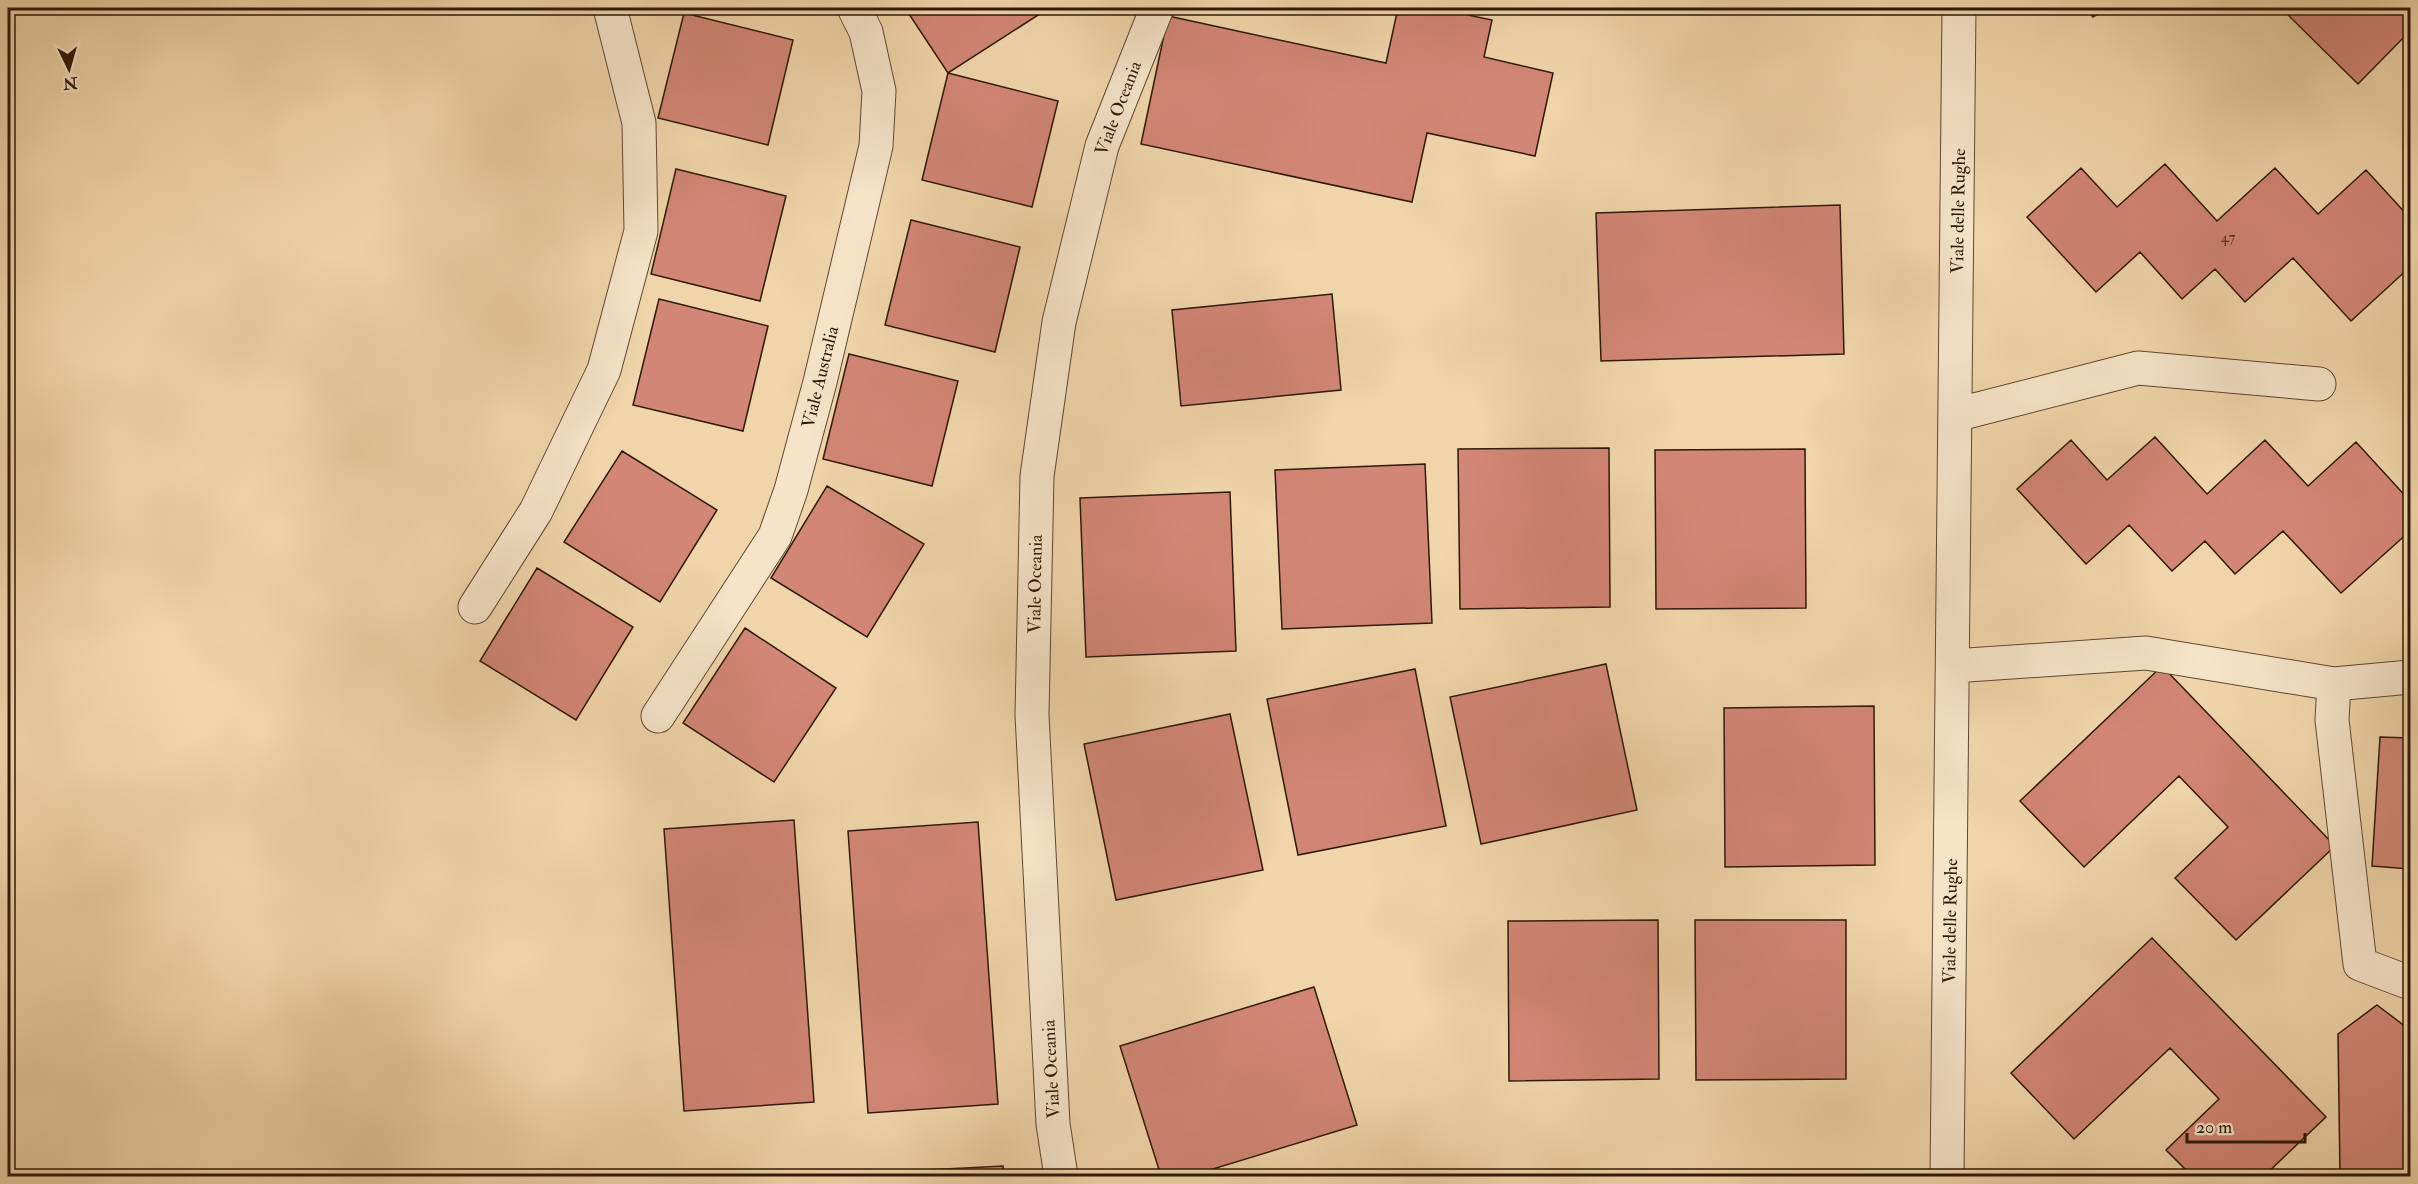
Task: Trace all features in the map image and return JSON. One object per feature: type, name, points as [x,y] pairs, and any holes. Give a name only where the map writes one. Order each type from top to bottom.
[{"type":"street","points":[[475,608],[536,511],[604,370],[641,231],[639,123],[610,8]]},
{"type":"street","name":"Viale Australia","points":[[658,716],[775,536],[820,382],[876,146],[879,91],[866,32],[854,8]]},
{"type":"street","name":"Viale Oceania","points":[[1061,1176],[1053,1124],[1032,715],[1037,476],[1059,322],[1102,146],[1157,8]]},
{"type":"street","name":"Viale delle Rughe","points":[[1947,1176],[1959,8]]},
{"type":"street","points":[[1956,415],[2138,368],[2319,384]]},
{"type":"street","points":[[1953,666],[2146,653],[2334,684],[2410,677]]},
{"type":"street","points":[[2334,684],[2332,720],[2360,964],[2410,983]]},
{"type":"building","points":[[905,8],[1049,8],[948,73]]},
{"type":"building","points":[[1398,8],[1435,8],[1492,20],[1484,57],[1553,73],[1535,156],[1427,133],[1412,202],[1141,144],[1168,16],[1386,63]]},
{"type":"building","points":[[2085,8],[2107,8],[2093,17]]},
{"type":"building","points":[[2281,8],[2410,8],[2410,31],[2358,84]]},
{"type":"building","points":[[684,13],[793,40],[768,145],[658,118]]},
{"type":"building","points":[[948,73],[1058,101],[1032,207],[922,180]]},
{"type":"building","points":[[2165,164],[2217,221],[2275,168],[2318,214],[2366,170],[2410,218],[2410,267],[2351,321],[2293,258],[2245,302],[2215,269],[2182,299],[2140,252],[2096,292],[2027,217],[2081,168],[2117,207]]},
{"type":"building","points":[[676,169],[786,196],[760,301],[651,274]]},
{"type":"building","points":[[1840,205],[1844,354],[1601,361],[1596,213]]},
{"type":"building","points":[[911,220],[1020,247],[995,352],[885,325]]},
{"type":"building","points":[[1332,294],[1341,390],[1181,406],[1172,310]]},
{"type":"building","points":[[659,299],[768,326],[743,431],[633,405]]},
{"type":"building","points":[[849,354],[958,381],[932,486],[823,459]]},
{"type":"building","points":[[2155,437],[2207,494],[2265,440],[2308,486],[2356,442],[2410,501],[2410,531],[2341,593],[2283,531],[2235,574],[2205,541],[2172,571],[2129,525],[2086,564],[2017,489],[2071,440],[2107,480]]},
{"type":"building","points":[[1609,448],[1610,607],[1460,609],[1458,449]]},
{"type":"building","points":[[1805,449],[1806,608],[1656,609],[1655,450]]},
{"type":"building","points":[[622,451],[717,510],[660,602],[564,542]]},
{"type":"building","points":[[1425,464],[1432,623],[1282,629],[1275,470]]},
{"type":"building","points":[[827,486],[924,544],[867,637],[771,578]]},
{"type":"building","points":[[1230,492],[1236,651],[1086,657],[1080,498]]},
{"type":"building","points":[[537,568],[633,627],[576,720],[480,661]]},
{"type":"building","points":[[745,628],[836,688],[774,782],[683,723]]},
{"type":"building","points":[[1606,664],[1637,810],[1481,844],[1450,697]]},
{"type":"building","points":[[2162,666],[2335,846],[2236,940],[2175,878],[2228,827],[2179,776],[2084,867],[2020,801]]},
{"type":"building","points":[[1415,669],[1446,826],[1298,855],[1267,699]]},
{"type":"building","points":[[1874,706],[1875,865],[1725,867],[1724,708]]},
{"type":"building","points":[[1230,714],[1263,870],[1116,900],[1084,744]]},
{"type":"building","points":[[2380,737],[2410,738],[2410,869],[2372,866]]},
{"type":"building","points":[[794,820],[814,1102],[684,1111],[664,829]]},
{"type":"building","points":[[978,822],[998,1104],[868,1113],[848,831]]},
{"type":"building","points":[[1658,920],[1659,1079],[1509,1081],[1508,921]]},
{"type":"building","points":[[1695,920],[1846,920],[1846,1079],[1696,1080]]},
{"type":"building","points":[[2152,938],[2326,1117],[2264,1176],[2192,1176],[2166,1150],[2219,1099],[2170,1048],[2074,1139],[2011,1073]]},
{"type":"building","points":[[1314,987],[1357,1125],[1190,1176],[1161,1176],[1120,1046]]},
{"type":"building","points":[[2377,1005],[2410,1030],[2410,1176],[2340,1176],[2338,1034]]},
{"type":"building","points":[[1003,1166],[1004,1176],[887,1176],[887,1172]]}]
